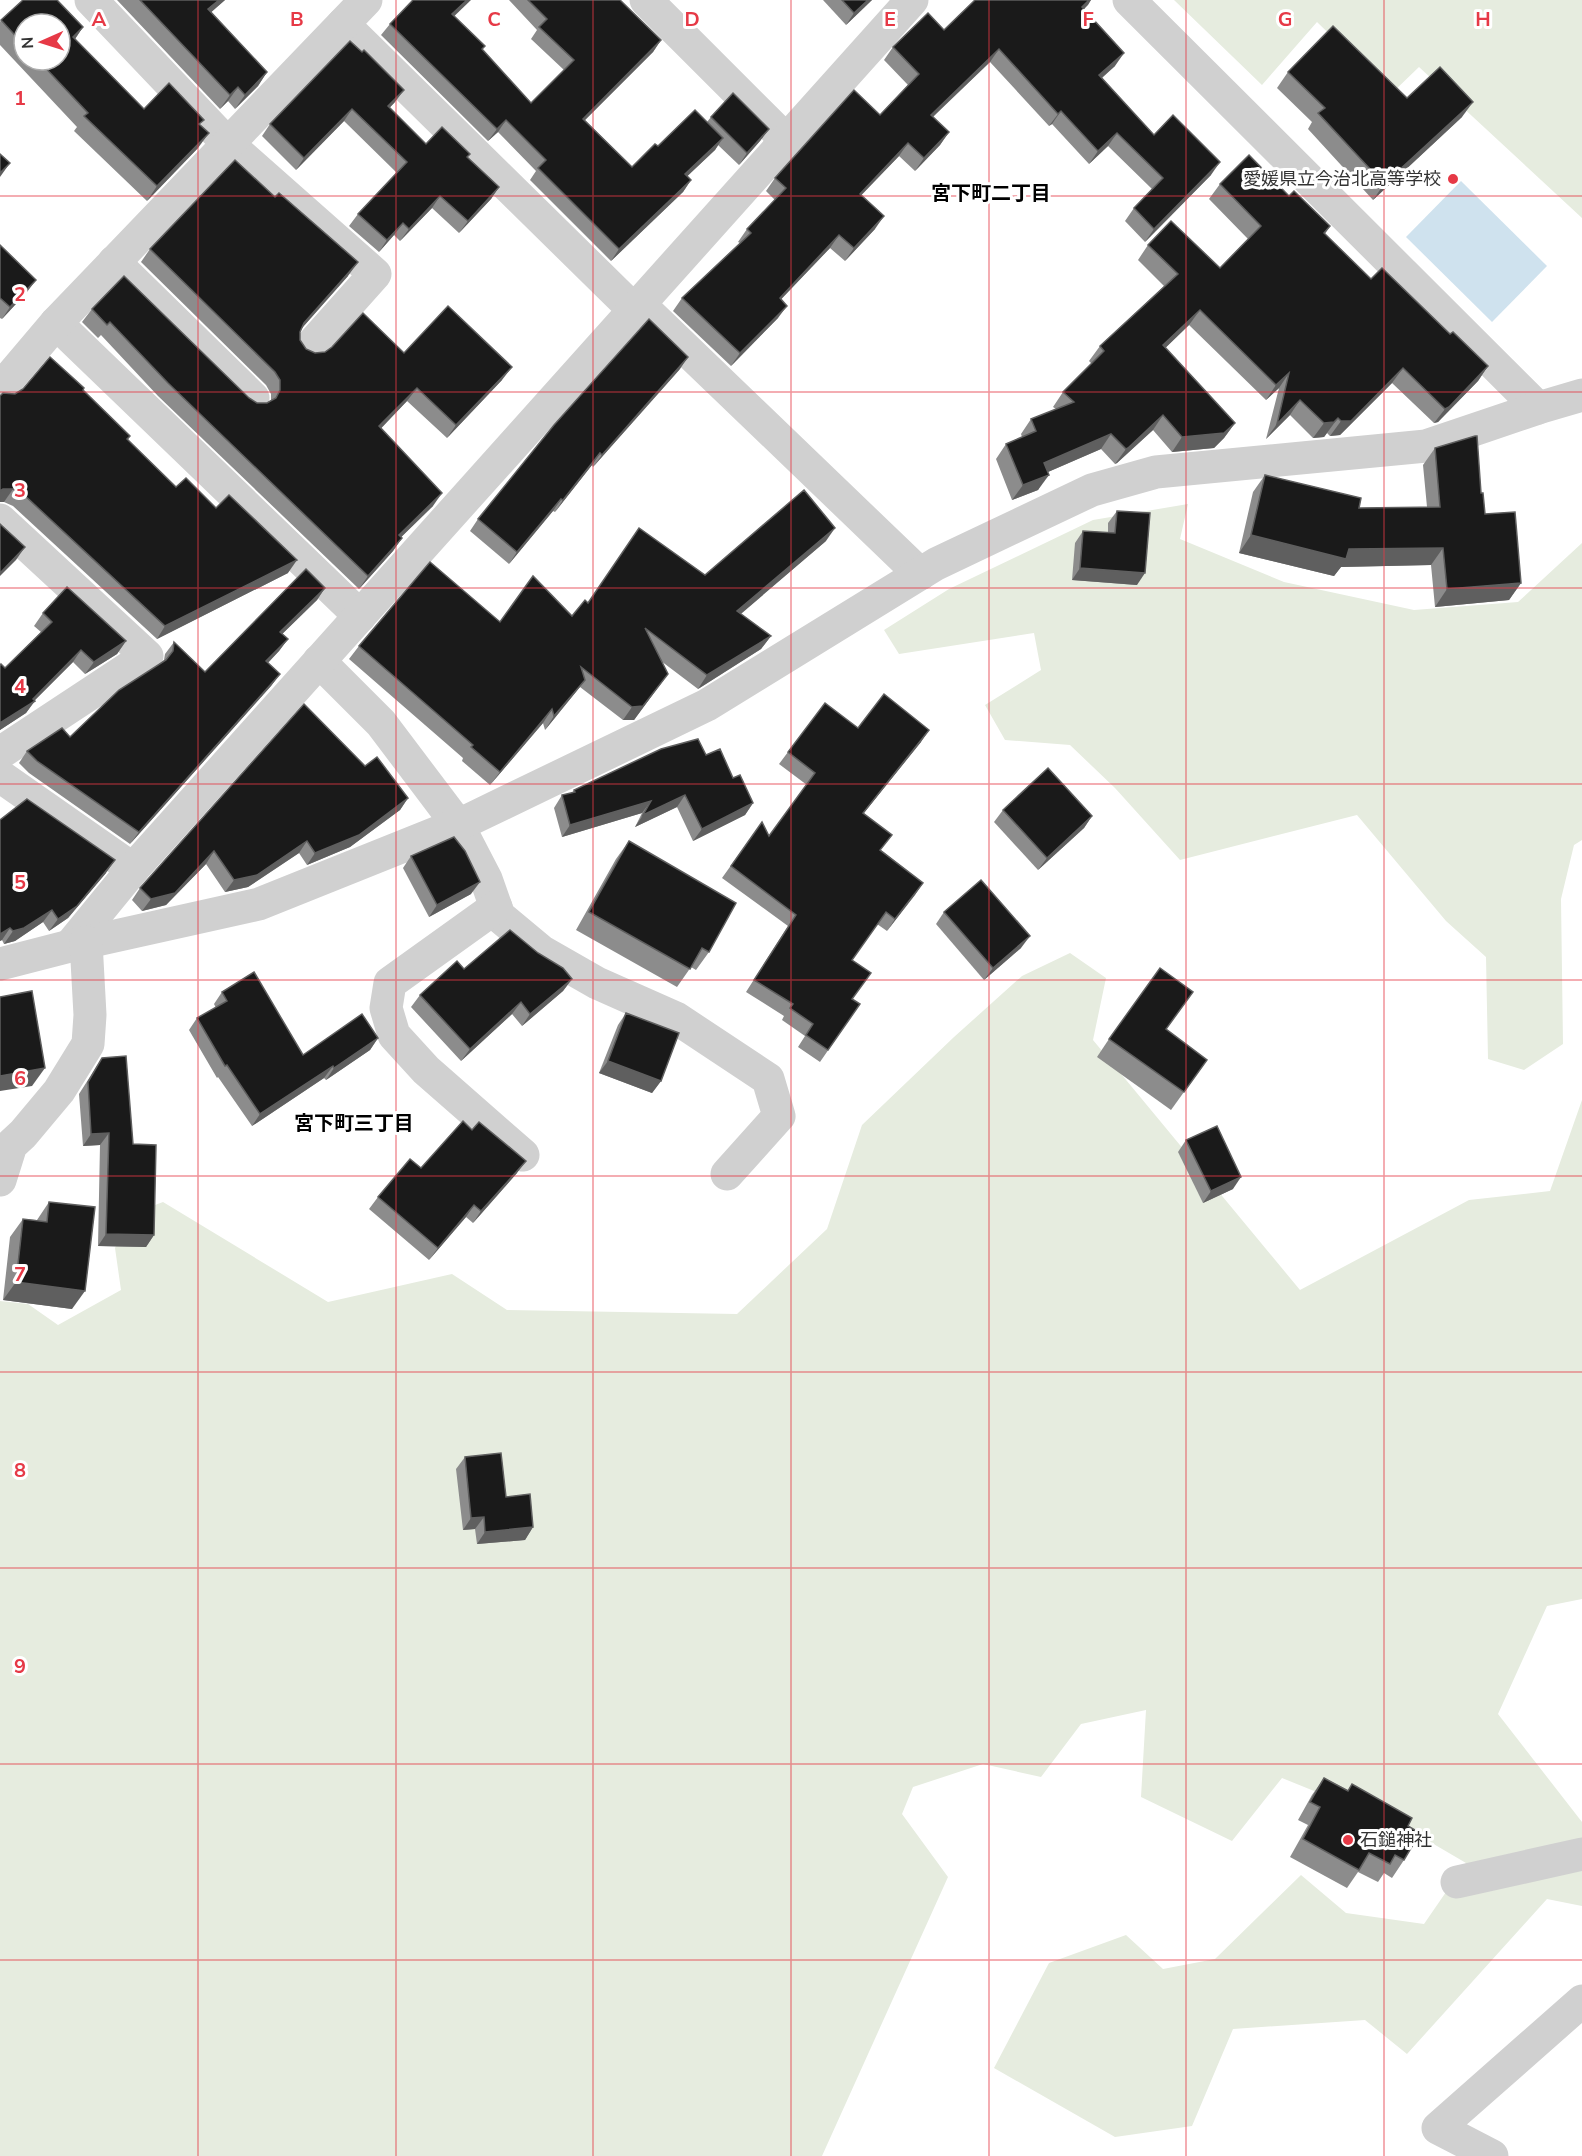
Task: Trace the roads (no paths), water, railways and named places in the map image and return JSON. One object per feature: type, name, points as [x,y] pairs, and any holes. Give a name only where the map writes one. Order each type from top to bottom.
[{"type":"street","points":[[91,0],[228,144],[375,274],[309,348]]},
{"type":"street","points":[[0,389],[56,323],[366,0]]},
{"type":"street","points":[[646,0],[786,140]]},
{"type":"street","points":[[0,1180],[10,1145],[23,1134],[59,1091],[88,1044],[90,1015],[78,944],[133,869],[912,0]]},
{"type":"street","points":[[1129,0],[1538,408]]},
{"type":"street","points":[[343,24],[637,307],[920,573]]},
{"type":"street","points":[[114,262],[254,398]]},
{"type":"street","points":[[56,323],[360,616]]},
{"type":"street","points":[[0,964],[78,944],[259,904],[458,825],[707,705],[936,564],[1092,490],[1156,471],[1426,446],[1538,408],[1582,396]]},
{"type":"street","points":[[0,520],[147,656],[0,753]]},
{"type":"street","points":[[319,661],[381,723],[458,825],[486,879],[499,916],[541,951],[597,983],[676,1018],[768,1079],[779,1116],[727,1174]]},
{"type":"street","points":[[7,791],[133,869]]},
{"type":"street","points":[[495,907],[390,983],[386,1008],[394,1035],[426,1070],[523,1155]]},
{"type":"street","points":[[1457,1882],[1582,1854]]},
{"type":"street","points":[[1492,2156],[1438,2128],[1582,2001]]},
{"type":"water","points":[[1461,181],[1547,266],[1492,322],[1406,237]]},
{"type":"place","name":"愛媛県立今治北高等学校","points":[[1453,179]]},
{"type":"place","name":"石鎚神社","points":[[1348,1840]]},
{"type":"district","name":"宮下町二丁目","points":[[991,193]]},
{"type":"district","name":"宮下町三丁目","points":[[354,1123]]}]
